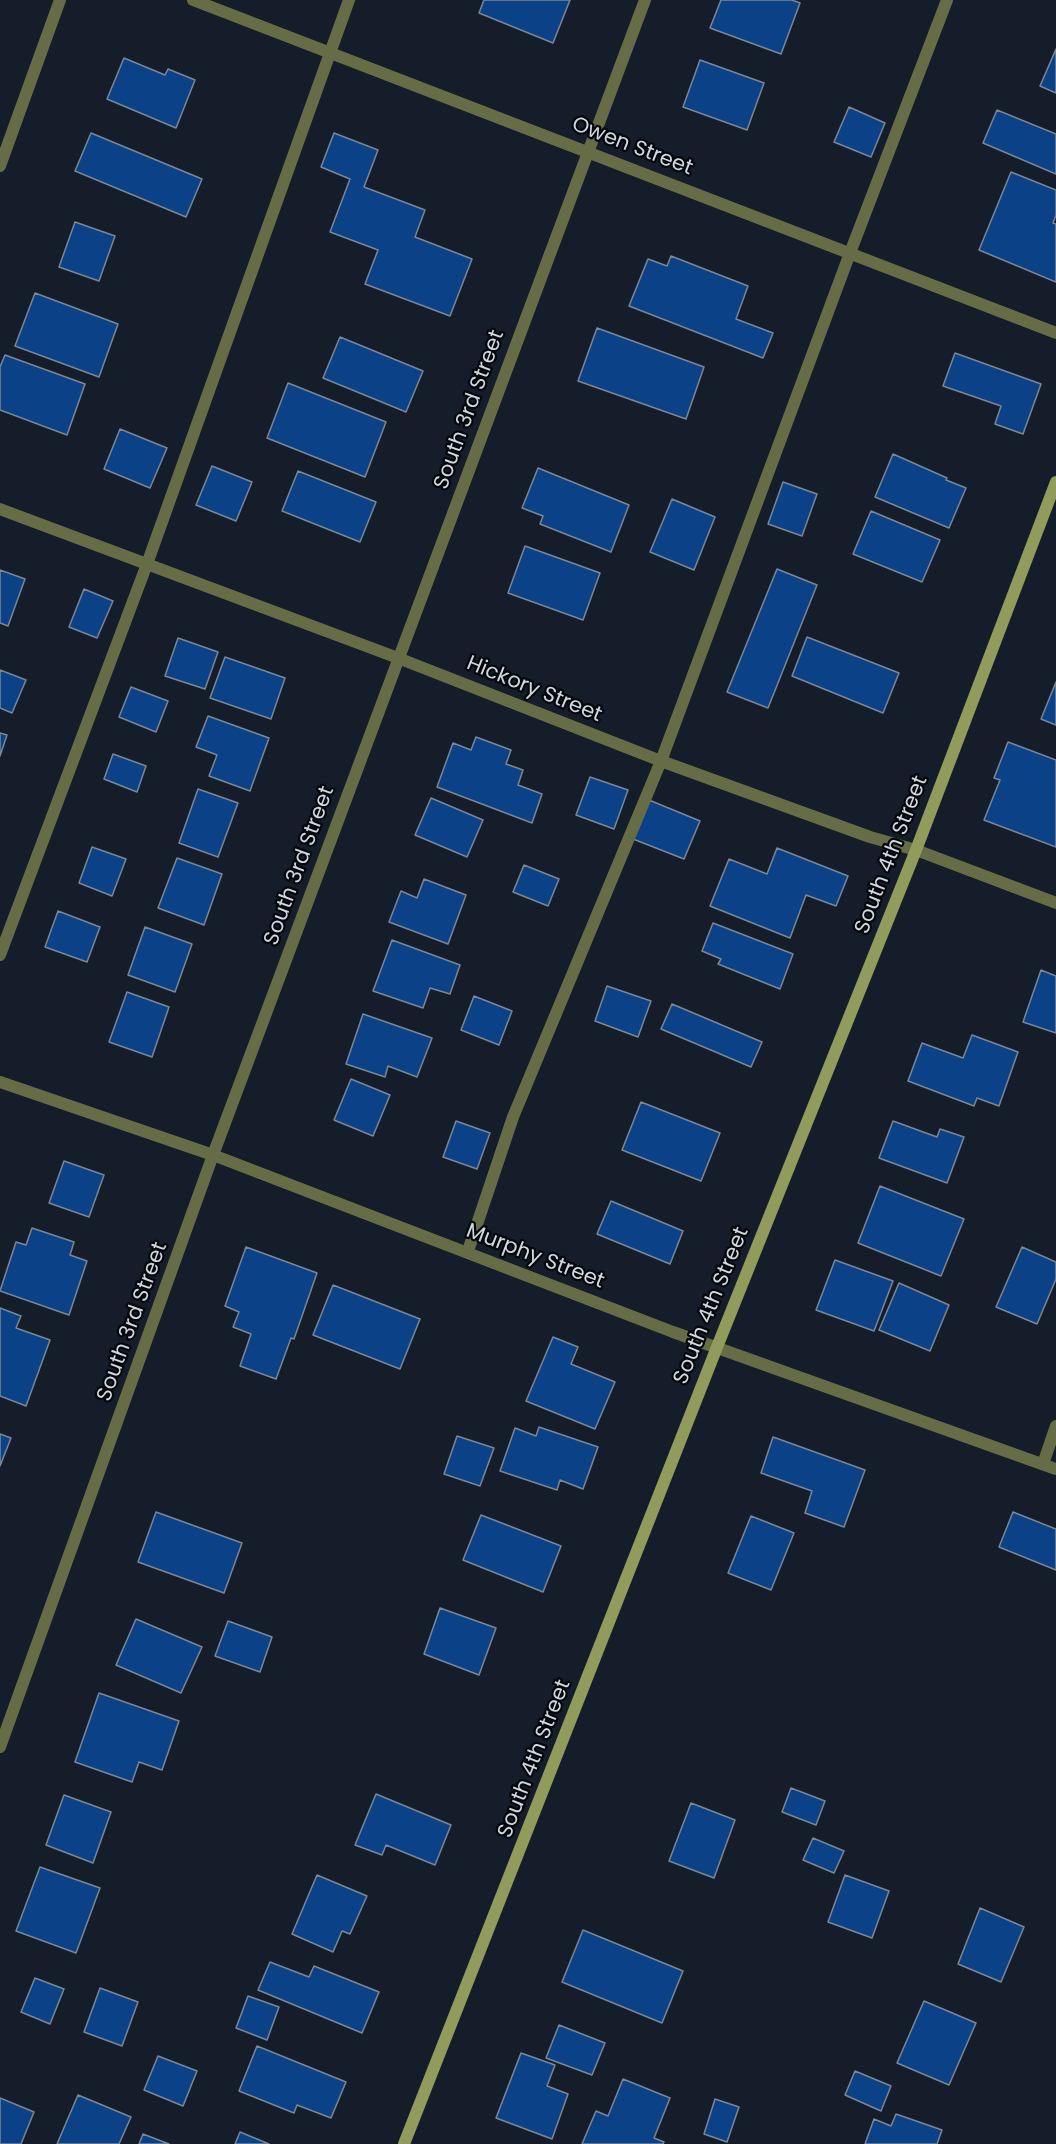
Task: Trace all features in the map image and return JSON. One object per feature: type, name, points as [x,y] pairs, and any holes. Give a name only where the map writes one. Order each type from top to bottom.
[{"type":"main road","name":"South 4th Street","points":[[404,2144],[717,1347],[916,850],[1056,483]]},
{"type":"street","points":[[0,166],[60,0]]},
{"type":"street","name":"Owen Street","points":[[193,0],[1056,333]]},
{"type":"street","points":[[0,955],[147,564],[349,0]]},
{"type":"street","name":"South 3rd Street","points":[[0,1747],[213,1155],[645,0]]},
{"type":"street","points":[[468,1251],[513,1117],[661,761],[947,0]]},
{"type":"street","name":"Hickory Street","points":[[0,508],[398,658],[661,761],[870,837],[916,850],[1056,903]]},
{"type":"street","name":"Murphy Street","points":[[0,1082],[213,1155],[717,1347],[1056,1470]]},
{"type":"street","points":[[1043,1464],[1056,1426]]},
{"type":"building","points":[[484,0],[570,0],[553,43],[479,13]]},
{"type":"building","points":[[721,0],[792,0],[800,3],[781,54],[710,28]]},
{"type":"building","points":[[1056,49],[1056,93],[1040,86]]},
{"type":"building","points":[[124,58],[165,75],[168,69],[195,80],[176,128],[107,99]]},
{"type":"building","points":[[700,60],[764,83],[747,130],[683,107]]},
{"type":"building","points":[[849,107],[885,123],[871,157],[834,142]]},
{"type":"building","points":[[997,110],[1056,134],[1056,174],[983,143]]},
{"type":"building","points":[[91,133],[202,179],[186,217],[75,171]]},
{"type":"building","points":[[334,133],[378,150],[364,187],[425,210],[415,237],[472,259],[450,316],[365,284],[378,250],[330,232],[350,179],[321,167]]},
{"type":"building","points":[[1011,172],[1056,190],[1056,215],[1053,223],[1056,224],[1056,282],[979,250]]},
{"type":"building","points":[[75,222],[115,236],[99,281],[59,267]]},
{"type":"building","points":[[671,256],[748,286],[736,319],[773,333],[763,358],[629,306],[648,259],[667,266]]},
{"type":"building","points":[[35,293],[118,324],[99,377],[15,346]]},
{"type":"building","points":[[597,328],[704,367],[686,419],[578,381]]},
{"type":"building","points":[[340,337],[423,371],[406,412],[323,378]]},
{"type":"building","points":[[955,353],[1041,384],[1023,434],[995,424],[1001,406],[943,386]]},
{"type":"building","points":[[5,355],[85,384],[67,435],[0,410],[0,367]]},
{"type":"building","points":[[288,383],[386,422],[365,477],[267,438]]},
{"type":"building","points":[[120,429],[167,448],[150,488],[104,469]]},
{"type":"building","points":[[893,454],[966,488],[949,528],[875,497]]},
{"type":"building","points":[[212,466],[252,482],[236,521],[196,505]]},
{"type":"building","points":[[538,468],[629,505],[611,552],[540,524],[543,516],[522,508]]},
{"type":"building","points":[[298,471],[376,502],[360,542],[282,511]]},
{"type":"building","points":[[783,482],[817,494],[802,536],[768,524]]},
{"type":"building","points":[[672,499],[715,517],[694,570],[650,552]]},
{"type":"building","points":[[871,511],[940,540],[922,582],[853,554]]},
{"type":"building","points":[[525,546],[600,573],[583,620],[508,593]]},
{"type":"building","points":[[777,569],[817,585],[768,708],[727,692]]},
{"type":"building","points":[[0,570],[25,579],[8,626],[0,623]]},
{"type":"building","points":[[84,589],[113,601],[97,638],[69,627]]},
{"type":"building","points":[[807,637],[899,673],[883,713],[792,676]]},
{"type":"building","points":[[178,638],[218,652],[205,689],[165,676]]},
{"type":"building","points":[[225,657],[285,678],[271,719],[210,698]]},
{"type":"building","points":[[0,670],[26,680],[12,713],[0,708]]},
{"type":"building","points":[[1056,682],[1056,725],[1041,719]]},
{"type":"building","points":[[131,687],[168,701],[156,732],[119,717]]},
{"type":"building","points":[[208,716],[269,738],[250,791],[209,776],[217,755],[196,747]]},
{"type":"building","points":[[0,733],[7,735],[0,756]]},
{"type":"building","points":[[476,737],[511,750],[506,764],[523,770],[518,785],[542,794],[532,823],[437,787],[453,743],[471,750]]},
{"type":"building","points":[[1008,742],[1056,760],[1056,847],[984,820],[1000,780],[994,778]]},
{"type":"building","points":[[113,754],[146,766],[137,792],[104,779]]},
{"type":"building","points":[[590,777],[628,790],[614,829],[576,815]]},
{"type":"building","points":[[198,789],[238,803],[218,857],[179,843]]},
{"type":"building","points":[[431,798],[483,820],[467,857],[415,835]]},
{"type":"building","points":[[649,800],[700,821],[684,859],[633,839]]},
{"type":"building","points":[[92,847],[126,859],[112,896],[79,883]]},
{"type":"building","points":[[777,848],[848,876],[836,906],[806,895],[790,938],[710,906],[729,859],[767,874]]},
{"type":"building","points":[[177,858],[222,874],[204,925],[158,908]]},
{"type":"building","points":[[524,865],[559,879],[548,906],[513,892]]},
{"type":"building","points":[[424,879],[466,895],[448,944],[389,922],[401,891],[417,898]]},
{"type":"building","points":[[58,911],[100,927],[87,962],[45,947]]},
{"type":"building","points":[[713,923],[793,954],[780,989],[718,964],[721,959],[702,951]]},
{"type":"building","points":[[145,927],[192,944],[175,992],[128,975]]},
{"type":"building","points":[[392,940],[460,965],[450,994],[430,988],[423,1008],[373,991]]},
{"type":"building","points":[[1041,970],[1056,976],[1056,1033],[1023,1022]]},
{"type":"building","points":[[607,986],[651,1001],[638,1037],[595,1021]]},
{"type":"building","points":[[127,992],[169,1007],[152,1057],[109,1042]]},
{"type":"building","points":[[474,996],[512,1011],[499,1045],[461,1030]]},
{"type":"building","points":[[672,1004],[762,1042],[751,1067],[661,1029]]},
{"type":"building","points":[[363,1014],[432,1038],[417,1077],[388,1066],[385,1077],[346,1064]]},
{"type":"building","points":[[972,1035],[1018,1052],[999,1106],[977,1098],[974,1106],[908,1081],[922,1043],[963,1058]]},
{"type":"building","points":[[351,1079],[390,1095],[373,1136],[334,1120]]},
{"type":"building","points":[[641,1102],[720,1133],[701,1181],[622,1150]]},
{"type":"building","points":[[456,1121],[490,1133],[477,1169],[443,1157]]},
{"type":"building","points":[[893,1121],[937,1137],[940,1129],[964,1137],[947,1183],[879,1158]]},
{"type":"building","points":[[64,1161],[104,1175],[89,1217],[49,1203]]},
{"type":"building","points":[[880,1186],[964,1219],[941,1276],[858,1243]]},
{"type":"building","points":[[611,1201],[683,1231],[670,1264],[597,1234]]},
{"type":"building","points":[[32,1228],[74,1242],[70,1255],[87,1261],[69,1315],[0,1291],[16,1242],[26,1245]]},
{"type":"building","points":[[246,1247],[317,1273],[294,1339],[291,1338],[276,1379],[240,1366],[251,1334],[233,1327],[239,1312],[225,1306]]},
{"type":"building","points":[[1022,1247],[1056,1262],[1056,1279],[1037,1324],[996,1307]]},
{"type":"building","points":[[835,1260],[893,1281],[874,1331],[816,1310]]},
{"type":"building","points":[[899,1283],[949,1305],[930,1351],[879,1330]]},
{"type":"building","points":[[333,1285],[420,1319],[400,1369],[313,1335]]},
{"type":"building","points":[[0,1308],[21,1316],[16,1328],[50,1340],[26,1406],[0,1396]]},
{"type":"building","points":[[553,1337],[578,1347],[571,1364],[615,1382],[595,1429],[526,1401]]},
{"type":"building","points":[[539,1427],[598,1447],[583,1489],[560,1480],[557,1490],[500,1471],[515,1428],[536,1436]]},
{"type":"building","points":[[0,1434],[11,1438],[0,1466]]},
{"type":"building","points":[[457,1436],[494,1448],[480,1486],[444,1474]]},
{"type":"building","points":[[773,1437],[865,1470],[844,1527],[805,1513],[812,1491],[761,1473]]},
{"type":"building","points":[[156,1512],[242,1543],[224,1593],[138,1562]]},
{"type":"building","points":[[1013,1512],[1056,1529],[1056,1570],[999,1547]]},
{"type":"building","points":[[481,1515],[561,1546],[543,1592],[463,1560]]},
{"type":"building","points":[[751,1516],[794,1533],[771,1590],[728,1573]]},
{"type":"building","points":[[440,1608],[496,1628],[479,1675],[424,1654]]},
{"type":"building","points":[[136,1619],[202,1647],[181,1693],[116,1665]]},
{"type":"building","points":[[228,1621],[272,1637],[260,1672],[215,1656]]},
{"type":"building","points":[[99,1693],[179,1721],[162,1770],[139,1762],[132,1782],[75,1762]]},
{"type":"building","points":[[791,1788],[825,1801],[816,1825],[782,1812]]},
{"type":"building","points":[[376,1794],[451,1825],[435,1865],[386,1845],[382,1855],[355,1845]]},
{"type":"building","points":[[64,1795],[111,1812],[93,1863],[46,1845]]},
{"type":"building","points":[[691,1803],[735,1820],[714,1878],[669,1861]]},
{"type":"building","points":[[813,1838],[844,1851],[834,1873],[803,1860]]},
{"type":"building","points":[[40,1867],[100,1888],[76,1953],[16,1931]]},
{"type":"building","points":[[317,1875],[367,1896],[350,1934],[342,1931],[333,1952],[292,1934]]},
{"type":"building","points":[[845,1875],[889,1891],[872,1938],[828,1922]]},
{"type":"building","points":[[980,1908],[1024,1927],[1001,1982],[958,1964]]},
{"type":"building","points":[[583,1930],[683,1971],[662,2023],[562,1982]]},
{"type":"building","points":[[270,1962],[309,1977],[314,1966],[379,1992],[362,2033],[258,1990]]},
{"type":"building","points":[[35,1978],[64,1989],[50,2024],[21,2012]]},
{"type":"building","points":[[100,1988],[138,2002],[122,2046],[84,2032]]},
{"type":"building","points":[[248,1996],[279,2007],[267,2040],[236,2028]]},
{"type":"building","points":[[924,2001],[976,2023],[949,2085],[897,2063]]},
{"type":"building","points":[[559,2025],[605,2043],[592,2075],[546,2058]]},
{"type":"building","points":[[257,2046],[346,2082],[331,2118],[297,2105],[294,2113],[239,2091]]},
{"type":"building","points":[[521,2053],[555,2065],[547,2086],[568,2094],[552,2139],[496,2118]]},
{"type":"building","points":[[158,2056],[197,2071],[183,2106],[144,2090]]},
{"type":"building","points":[[855,2071],[891,2086],[881,2111],[845,2095]]},
{"type":"building","points":[[623,2079],[670,2098],[654,2138],[664,2142],[663,2144],[582,2144],[596,2111],[608,2116]]},
{"type":"building","points":[[78,2095],[131,2117],[119,2144],[57,2144]]},
{"type":"building","points":[[0,2098],[34,2112],[21,2144],[0,2144]]},
{"type":"building","points":[[715,2099],[739,2107],[727,2142],[704,2134]]},
{"type":"building","points":[[896,2114],[942,2130],[937,2144],[865,2144],[874,2119],[891,2126]]},
{"type":"building","points":[[240,2132],[269,2144],[235,2144]]},
{"type":"building","points":[[143,2134],[169,2144],[139,2144]]}]
